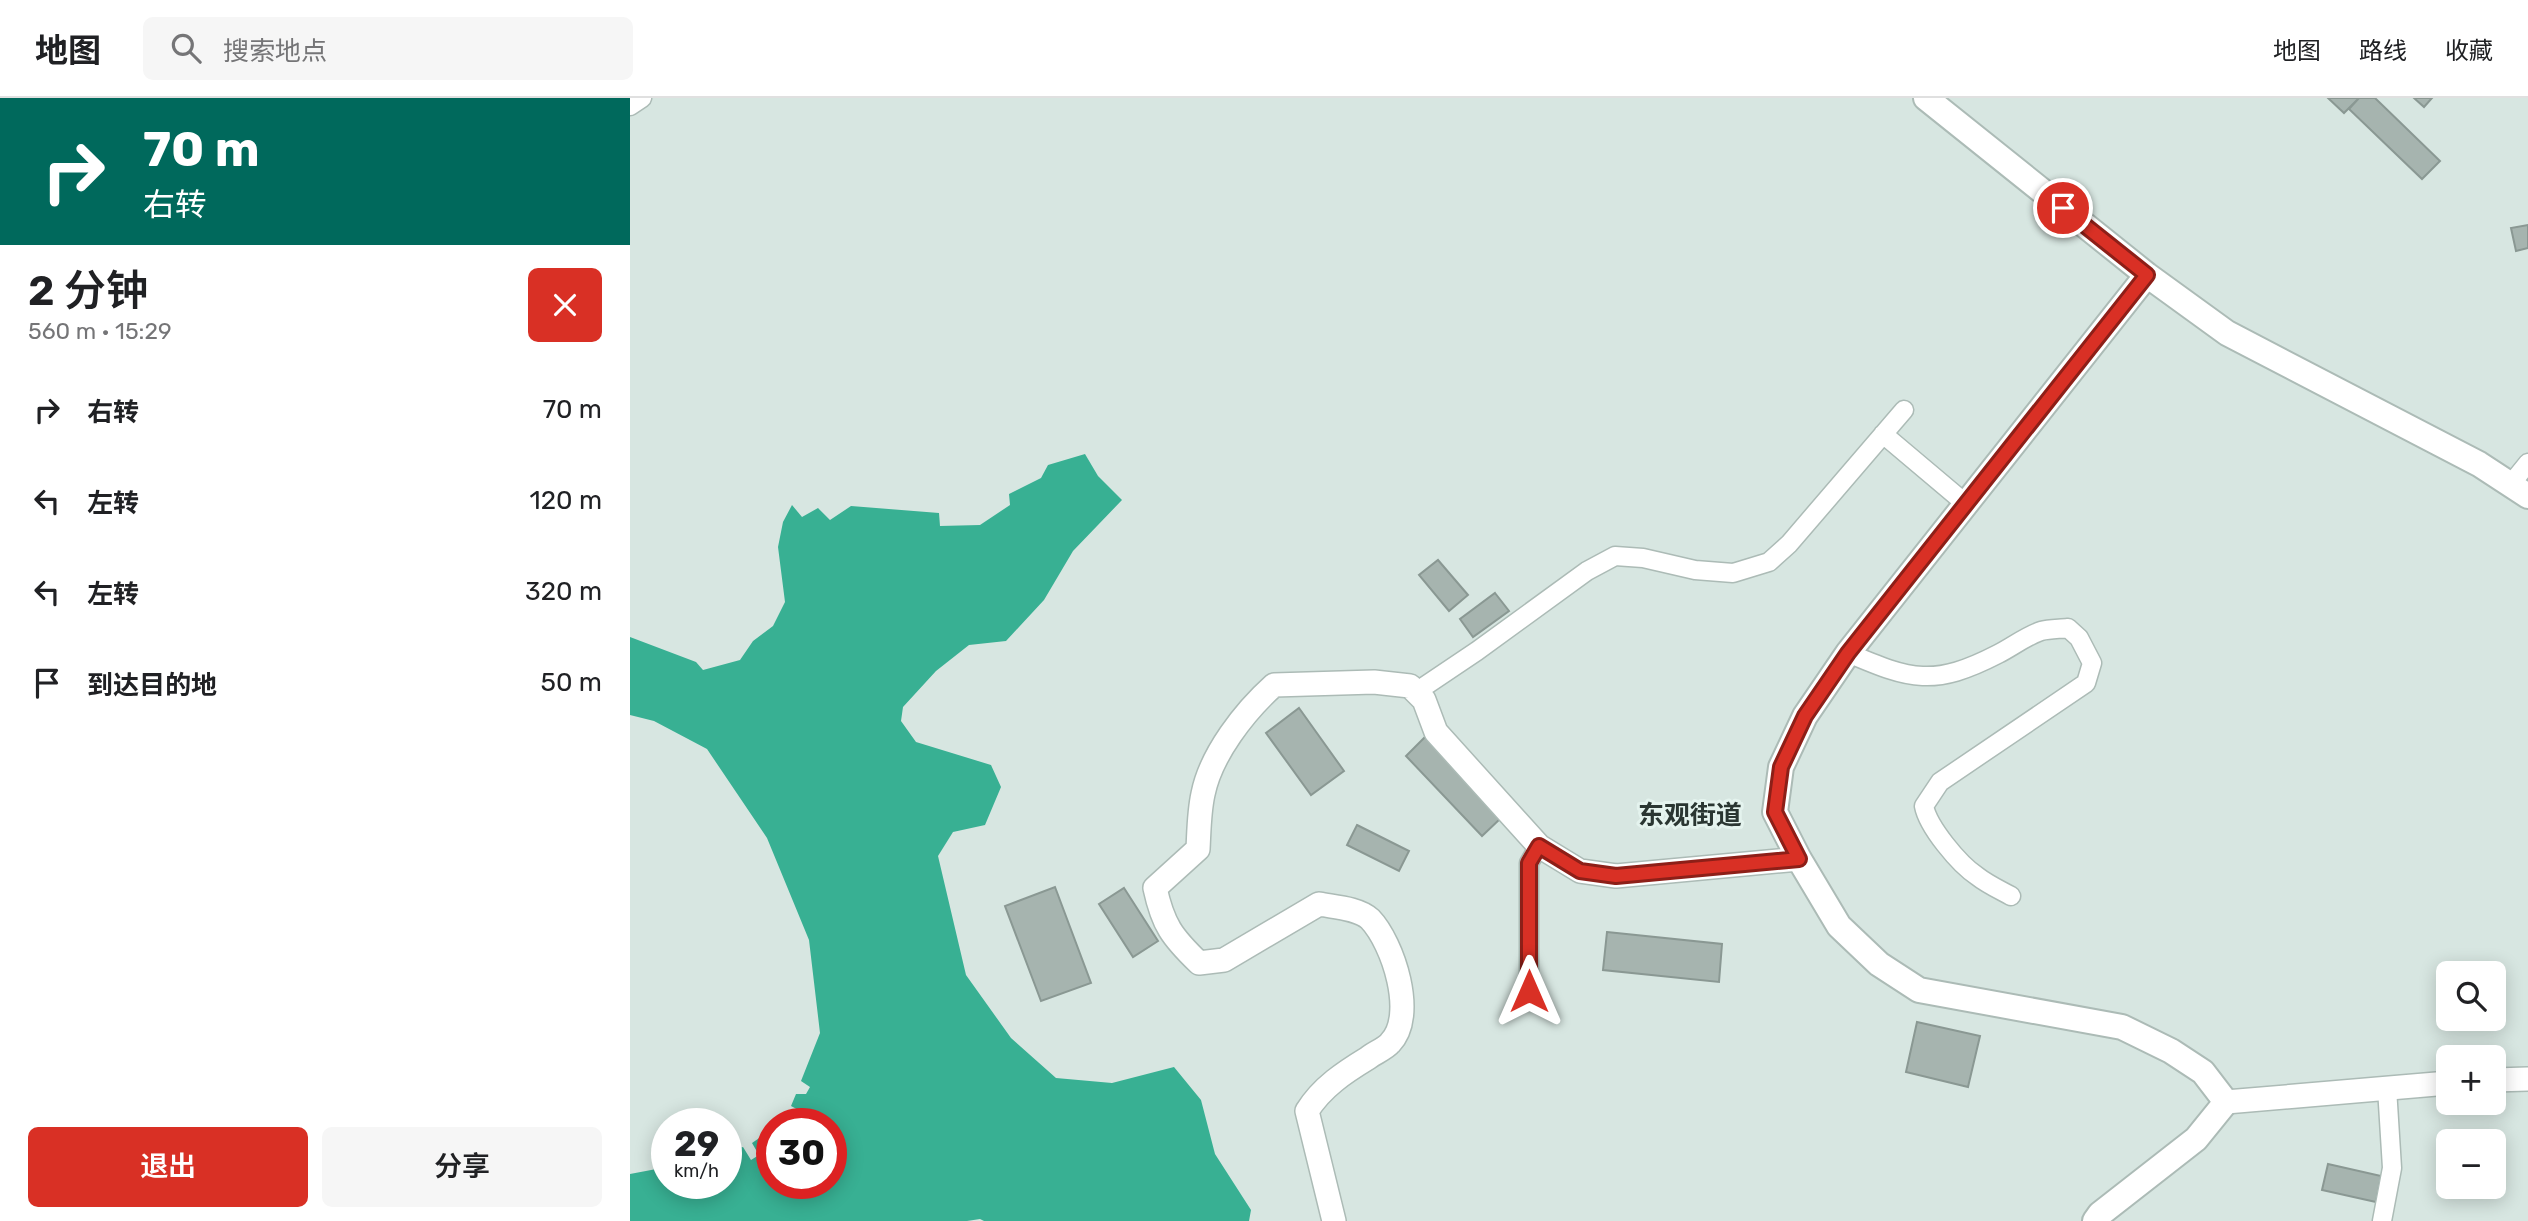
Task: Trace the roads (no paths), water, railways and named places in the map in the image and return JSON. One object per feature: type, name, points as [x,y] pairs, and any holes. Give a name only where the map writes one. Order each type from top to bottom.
[{"type":"main road","points":[[1926,98],[2147,275],[2227,333],[2479,464],[2519,490]]},
{"type":"main road","points":[[2095,1221],[2100,1214],[2196,1139],[2226,1102],[2203,1072],[2171,1051],[2122,1027],[1919,990],[1879,964],[1839,926],[1775,812],[1781,767],[1805,716],[1848,653],[2147,275]]},
{"type":"street","points":[[630,106],[642,98]]},
{"type":"street","points":[[1416,692],[1587,571],[1615,556],[1643,558],[1695,570],[1733,573],[1769,562],[1789,544],[1904,410]]},
{"type":"street","points":[[1883,434],[1966,504]]},
{"type":"street","points":[[2519,490],[2528,463]]},
{"type":"street","points":[[1848,653],[1915,677],[1947,675],[1996,655],[2042,631],[2068,628],[2078,638],[2092,663],[2086,683],[1940,782],[1924,806],[1927,819],[1941,839],[1975,876],[2011,896]]},
{"type":"street","points":[[1334,1221],[1307,1111],[1317,1095],[1348,1070],[1391,1043],[1403,1015],[1400,985],[1386,943],[1368,917],[1350,910],[1318,904],[1224,960],[1199,962],[1175,940],[1160,912],[1155,888],[1198,849],[1203,793],[1213,764],[1251,706],[1274,685],[1374,682],[1410,686],[1424,700],[1436,732],[1539,846],[1580,871],[1616,876],[1799,859]]},
{"type":"street","points":[[1529,991],[1529,863],[1539,846]]},
{"type":"street","points":[[2506,1080],[2528,1079]]},
{"type":"street","points":[[2226,1102],[2436,1084]]},
{"type":"street","points":[[2382,1221],[2392,1168],[2387,1088]]},
{"type":"district","name":"东观街道","points":[[1690,815]]}]
